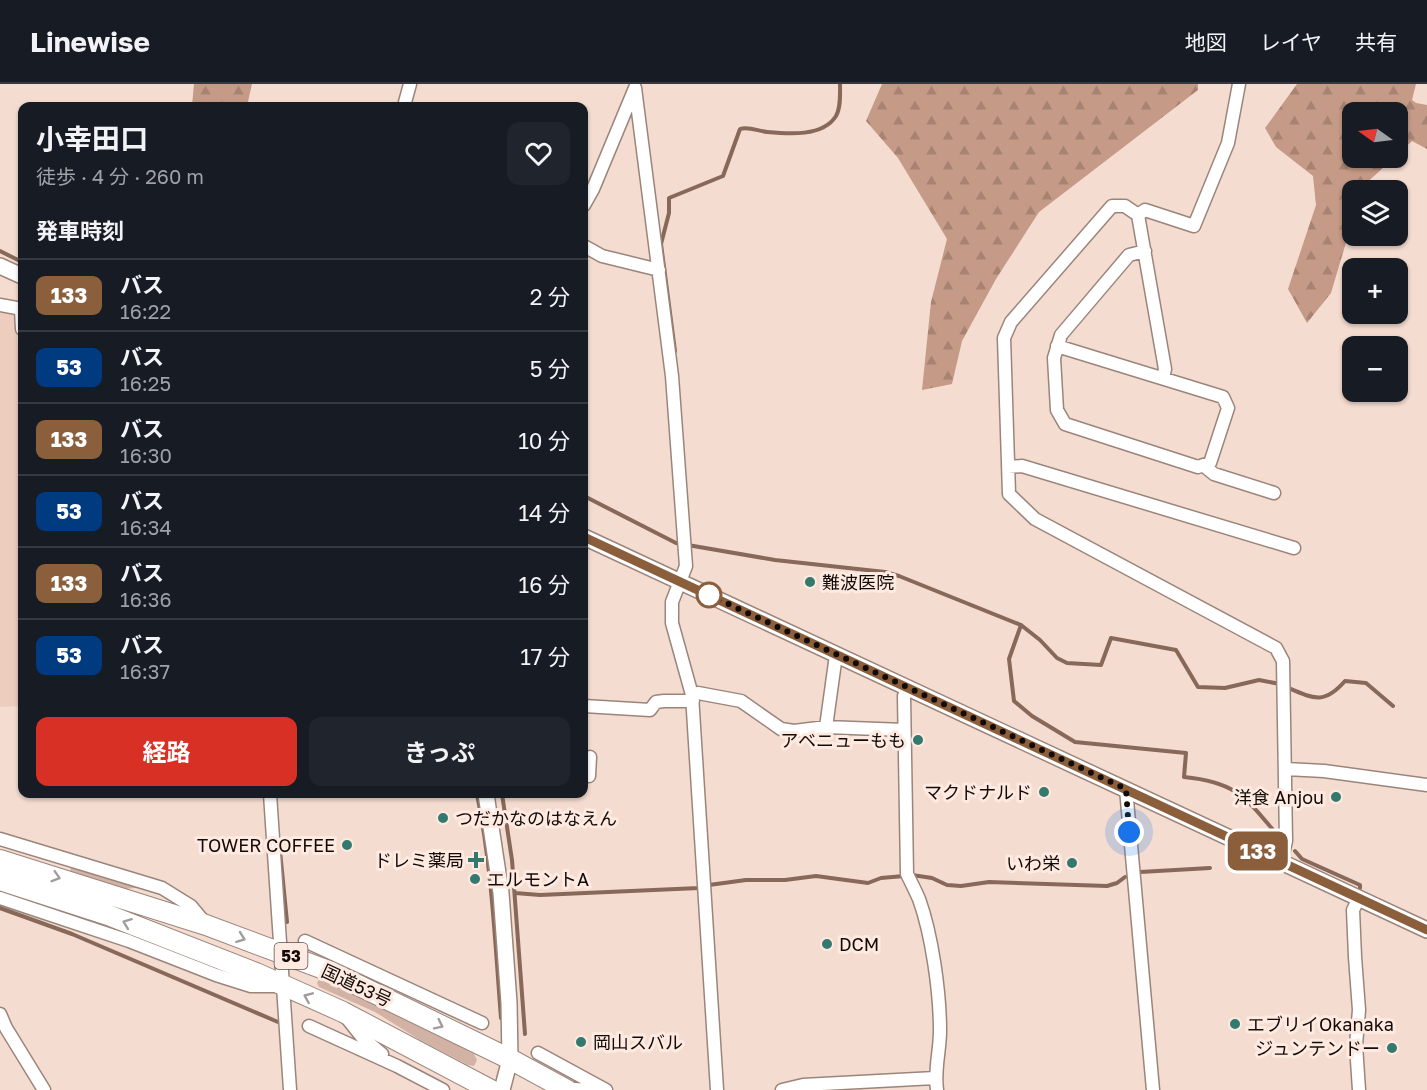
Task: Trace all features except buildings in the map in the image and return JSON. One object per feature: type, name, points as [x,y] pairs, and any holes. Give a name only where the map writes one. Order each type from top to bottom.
[{"type":"highway","name":"国道53号","points":[[0,860],[206,925],[329,971],[510,1059],[565,1089]]},
{"type":"highway","name":"国道53号","points":[[0,880],[108,915],[256,974],[343,1012],[491,1090]]},
{"type":"street","points":[[405,102],[410,84]]},
{"type":"street","points":[[1138,215],[1145,210],[1194,226],[1228,143],[1239,84]]},
{"type":"street","points":[[588,198],[636,86]]},
{"type":"street","points":[[636,86],[672,376],[686,566],[672,602],[672,623],[695,696],[717,1090]]},
{"type":"street","points":[[1163,378],[1165,369],[1138,215],[1125,206],[1112,206],[1011,322],[1004,338],[1009,494],[1035,519],[1276,648],[1283,662],[1286,769],[1286,841],[1281,862]]},
{"type":"street","points":[[588,248],[602,256],[659,270]]},
{"type":"street","points":[[1057,346],[1223,397],[1228,408],[1210,463],[1198,467],[1065,424],[1057,410],[1054,358],[1057,346],[1061,335],[1129,255],[1145,251]]},
{"type":"street","points":[[0,266],[18,274]]},
{"type":"street","points":[[0,305],[18,308]]},
{"type":"street","points":[[1203,465],[1214,474],[1274,493]]},
{"type":"street","points":[[1008,467],[1022,466],[1294,548]]},
{"type":"street","points":[[588,539],[1427,930]]},
{"type":"street","points":[[826,727],[836,655]]},
{"type":"street","points":[[782,1090],[803,1085],[936,1084],[940,1031],[936,986],[929,936],[919,900],[908,876],[904,730],[904,696],[907,688]]},
{"type":"street","points":[[588,706],[623,707],[642,711],[650,710],[656,702],[695,696],[741,701],[782,729],[795,731],[826,727],[904,730]]},
{"type":"street","points":[[1286,769],[1324,771],[1427,785]]},
{"type":"street","points":[[1126,789],[1153,1090]]},
{"type":"street","points":[[270,798],[290,1090]]},
{"type":"street","points":[[487,798],[501,893],[509,1003],[510,1059],[502,1090]]},
{"type":"street","points":[[0,839],[162,888],[191,906],[206,925]]},
{"type":"street","points":[[118,897],[162,888]]},
{"type":"street","points":[[0,898],[129,941],[251,986],[282,986]]},
{"type":"street","points":[[1359,898],[1353,910],[1354,957],[1359,1010],[1356,1045],[1359,1090]]},
{"type":"street","points":[[305,941],[482,1023]]},
{"type":"street","points":[[329,971],[373,973]]},
{"type":"street","points":[[399,984],[409,1010]]},
{"type":"street","points":[[343,1012],[362,1037],[397,1066]]},
{"type":"street","points":[[0,1014],[6,1028],[44,1090]]},
{"type":"street","points":[[309,1026],[397,1066],[443,1090]]},
{"type":"street","points":[[538,1053],[606,1090]]},
{"type":"street","points":[[565,1089],[588,1090]]},
{"type":"shaded area","points":[[0,308],[15,311],[18,347],[18,706],[0,707]]},
{"type":"shaded area","points":[[72,863],[144,887],[125,889],[70,872]]},
{"type":"shaded area","points":[[319,979],[377,1002],[474,1054],[477,1060],[474,1066],[420,1040],[375,1012],[319,987],[317,983]]},
{"type":"green space","points":[[194,84],[252,84],[248,102],[192,102]]},
{"type":"green space","points":[[882,84],[1198,84],[1198,90],[1039,212],[996,279],[962,341],[952,384],[922,390],[931,302],[947,239],[898,158],[866,121]]},
{"type":"green space","points":[[1297,84],[1416,84],[1412,100],[1427,105],[1427,149],[1412,141],[1408,145],[1408,102],[1342,102],[1342,168],[1383,168],[1370,180],[1342,180],[1342,246],[1345,246],[1331,293],[1307,323],[1288,289],[1316,205],[1313,176],[1276,147],[1265,128]]},
{"type":"waterway","points":[[675,351],[661,244],[669,213],[669,198],[723,176],[740,129],[804,133],[823,128],[836,116],[839,109],[840,84]]},
{"type":"waterway","points":[[0,251],[18,260]]},
{"type":"waterway","points":[[588,498],[676,543],[775,560],[885,572],[899,576],[1021,625],[1057,658],[1067,663],[1101,665],[1111,638],[1176,650],[1198,687],[1225,688],[1259,680],[1280,684]]},
{"type":"waterway","points":[[1021,625],[1009,659],[1014,701],[1032,716],[1075,742],[1186,753],[1184,777],[1217,783],[1239,794],[1279,837]]},
{"type":"waterway","points":[[1286,687],[1318,698],[1331,694],[1345,681],[1366,683],[1393,706]]},
{"type":"waterway","points":[[478,798],[490,877],[501,1018]]},
{"type":"waterway","points":[[503,798],[512,860],[525,1034]]},
{"type":"waterway","points":[[280,851],[287,922]]},
{"type":"waterway","points":[[1295,851],[1302,859],[1360,885],[1360,888]]},
{"type":"waterway","points":[[1140,872],[1210,868]]},
{"type":"waterway","points":[[912,875],[932,878],[947,885],[961,886],[989,882],[1107,886],[1125,877]]},
{"type":"waterway","points":[[515,893],[540,895],[699,888],[746,880],[785,880],[816,876],[868,883],[881,878],[904,876]]},
{"type":"waterway","points":[[0,908],[72,934],[278,1022]]},
{"type":"bus line","name":"133","points":[[588,539],[1427,930]]},
{"type":"place","name":"難波医院","points":[[810,582]]},
{"type":"place","name":"アベニューもも","points":[[918,740]]},
{"type":"place","name":"マクドナルド","points":[[1044,792]]},
{"type":"place","name":"洋食 Anjou","points":[[1336,797]]},
{"type":"place","name":"つだかなのはなえん","points":[[443,818]]},
{"type":"place","name":"TOWER COFFEE","points":[[347,845]]},
{"type":"place","name":"ドレミ薬局","points":[[476,860]]},
{"type":"place","name":"いわ栄","points":[[1072,863]]},
{"type":"place","name":"エルモントA","points":[[475,879]]},
{"type":"place","name":"DCM","points":[[827,944]]},
{"type":"place","name":"エブリイOkanaka","points":[[1235,1024]]},
{"type":"place","name":"岡山スバル","points":[[581,1042]]},
{"type":"place","name":"ジュンテンドー","points":[[1392,1048]]},
{"type":"route","points":[[709,595],[1126,789],[1129,832]]}]
